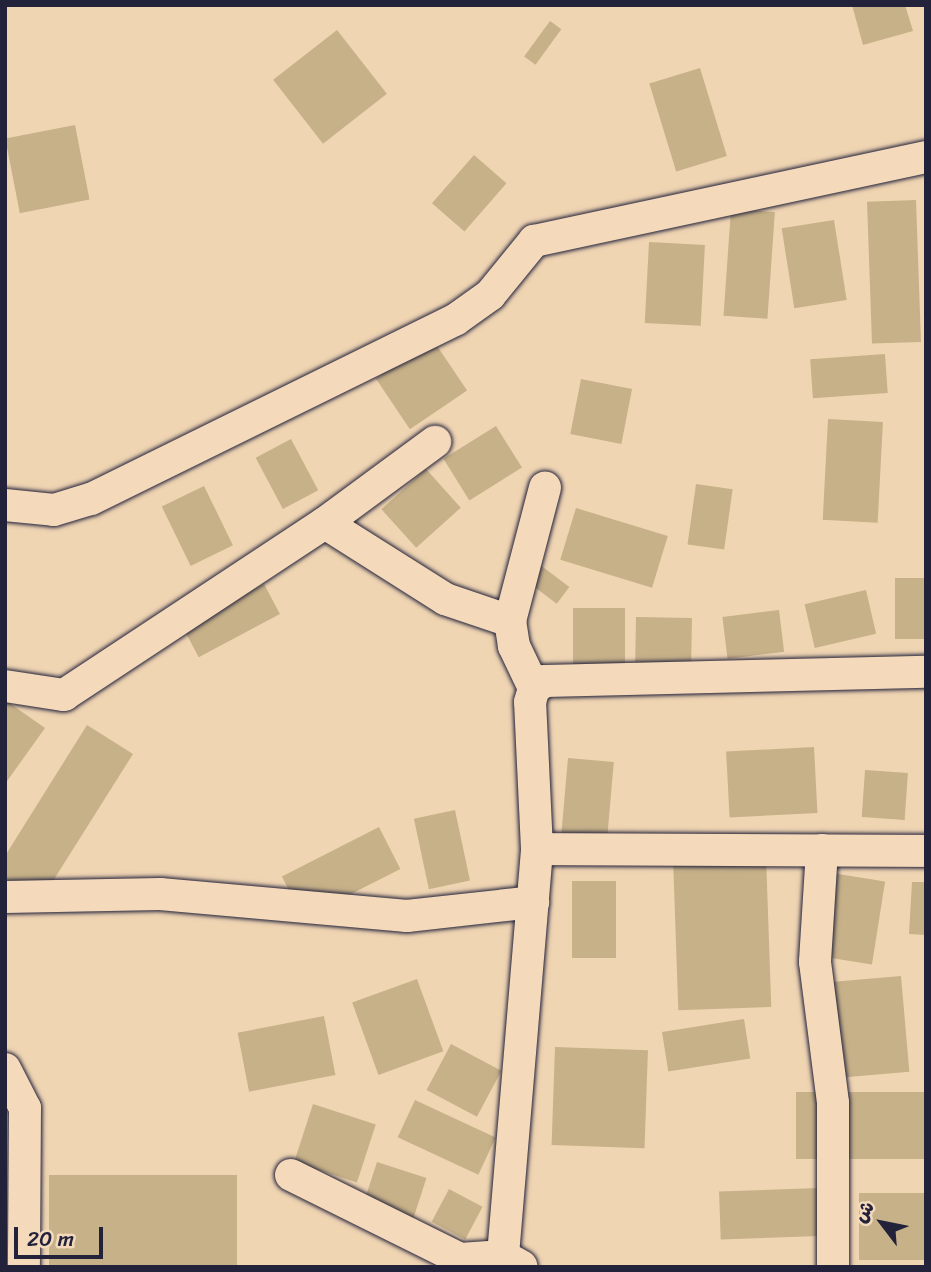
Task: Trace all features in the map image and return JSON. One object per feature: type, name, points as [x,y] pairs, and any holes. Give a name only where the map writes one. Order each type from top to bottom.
[{"type":"street","points":[[5,505],[54,510],[91,499],[455,320],[490,295],[534,242],[926,158]]},
{"type":"street","points":[[5,686],[64,695],[325,523],[435,442]]},
{"type":"street","points":[[291,1175],[460,1259],[509,1263],[537,849],[530,702],[534,688],[514,646],[510,621],[545,488]]},
{"type":"street","points":[[325,523],[445,598],[510,621]]},
{"type":"street","points":[[534,688],[545,681],[926,671]]},
{"type":"street","points":[[537,849],[926,851]]},
{"type":"street","points":[[822,850],[815,962],[833,1103],[833,1267]]},
{"type":"street","points":[[5,897],[160,894],[407,916],[533,902]]},
{"type":"street","points":[[5,1069],[25,1108],[24,1267]]},
{"type":"building","points":[[852,5],[905,5],[913,31],[863,45]]},
{"type":"building","points":[[550,21],[561,29],[535,65],[524,57]]},
{"type":"building","points":[[337,30],[387,94],[323,144],[273,80]]},
{"type":"building","points":[[700,68],[727,156],[676,171],[649,83]]},
{"type":"building","points":[[75,125],[90,200],[20,213],[5,139]]},
{"type":"building","points":[[474,155],[506,183],[464,232],[432,203]]},
{"type":"building","points":[[916,200],[921,342],[872,344],[867,202]]},
{"type":"building","points":[[731,209],[775,212],[767,319],[724,316]]},
{"type":"building","points":[[834,220],[847,300],[794,308],[782,228]]},
{"type":"building","points":[[649,242],[705,245],[701,326],[645,323]]},
{"type":"building","points":[[433,340],[467,391],[410,429],[376,379]]},
{"type":"building","points":[[885,354],[888,393],[813,398],[810,359]]},
{"type":"building","points":[[581,379],[632,389],[621,444],[570,434]]},
{"type":"building","points":[[828,419],[883,422],[878,523],[823,520]]},
{"type":"building","points":[[496,426],[522,468],[469,500],[443,459]]},
{"type":"building","points":[[291,439],[318,490],[283,509],[256,458]]},
{"type":"building","points":[[426,469],[461,508],[416,548],[381,509]]},
{"type":"building","points":[[696,484],[733,489],[724,550],[688,544]]},
{"type":"building","points":[[204,486],[233,545],[191,566],[162,507]]},
{"type":"building","points":[[576,508],[668,536],[652,588],[560,560]]},
{"type":"building","points":[[535,561],[569,587],[557,604],[522,578]]},
{"type":"building","points":[[895,578],[926,578],[926,639],[895,639]]},
{"type":"building","points":[[264,584],[280,614],[199,657],[183,627]]},
{"type":"building","points":[[866,590],[876,634],[815,648],[805,604]]},
{"type":"building","points":[[573,608],[625,608],[625,670],[573,670]]},
{"type":"building","points":[[779,610],[784,652],[728,659],[722,617]]},
{"type":"building","points":[[636,617],[692,618],[691,664],[635,663]]},
{"type":"building","points":[[5,700],[45,728],[5,784]]},
{"type":"building","points":[[87,725],[133,754],[41,900],[5,878],[5,856]]},
{"type":"building","points":[[814,747],[817,813],[730,818],[726,752]]},
{"type":"building","points":[[568,758],[614,762],[607,846],[561,842]]},
{"type":"building","points":[[865,770],[908,773],[905,820],[862,817]]},
{"type":"building","points":[[455,810],[470,880],[429,889],[414,819]]},
{"type":"building","points":[[379,827],[400,869],[303,918],[282,876]]},
{"type":"building","points":[[766,856],[771,1007],[678,1010],[673,859]]},
{"type":"building","points":[[813,870],[885,881],[872,964],[800,953]]},
{"type":"building","points":[[572,881],[616,881],[616,958],[572,958]]},
{"type":"building","points":[[912,882],[926,882],[926,935],[909,934]]},
{"type":"building","points":[[901,976],[909,1072],[834,1078],[825,983]]},
{"type":"building","points":[[417,979],[443,1051],[378,1075],[352,1003]]},
{"type":"building","points":[[324,1016],[335,1075],[249,1092],[238,1033]]},
{"type":"building","points":[[744,1019],[750,1059],[668,1071],[662,1032]]},
{"type":"building","points":[[451,1044],[501,1071],[477,1117],[427,1090]]},
{"type":"building","points":[[555,1047],[648,1050],[645,1148],[552,1145]]},
{"type":"building","points":[[796,1092],[926,1092],[926,1159],[796,1159]]},
{"type":"building","points":[[415,1100],[496,1138],[478,1175],[398,1137]]},
{"type":"building","points":[[313,1104],[376,1124],[357,1182],[294,1162]]},
{"type":"building","points":[[377,1162],[426,1178],[412,1223],[362,1207]]},
{"type":"building","points":[[49,1175],[237,1175],[237,1267],[49,1267]]},
{"type":"building","points":[[818,1188],[820,1236],[721,1239],[719,1191]]},
{"type":"building","points":[[449,1189],[483,1207],[465,1240],[432,1222]]},
{"type":"building","points":[[859,1193],[926,1193],[926,1260],[859,1260]]}]
